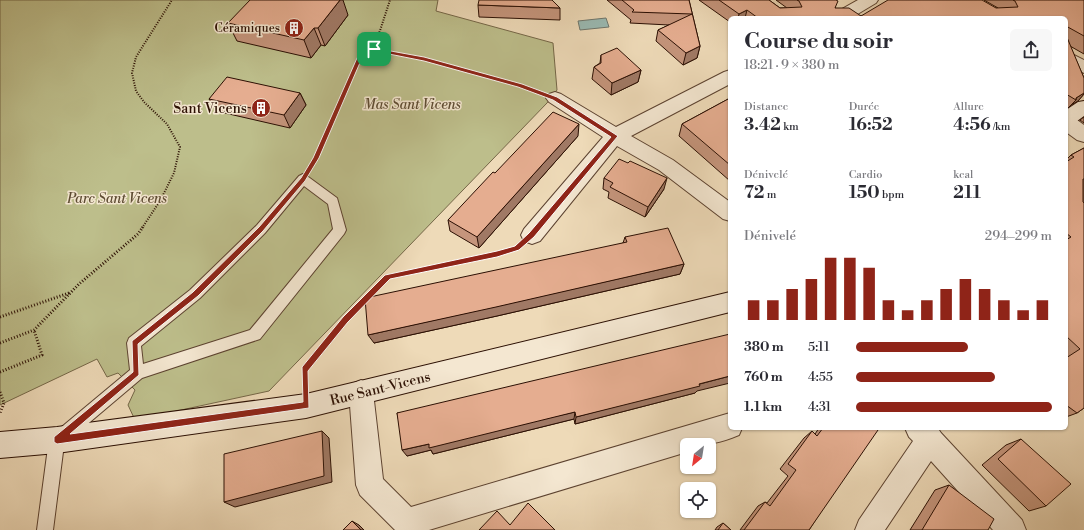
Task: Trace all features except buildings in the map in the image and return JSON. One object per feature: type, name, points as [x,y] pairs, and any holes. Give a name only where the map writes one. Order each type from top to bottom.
[{"type":"street","points":[[842,16],[870,0]]},
{"type":"street","points":[[1068,57],[1084,67]]},
{"type":"street","points":[[532,235],[615,136],[728,77]]},
{"type":"street","points":[[555,98],[615,136],[666,165],[728,212]]},
{"type":"street","points":[[1068,119],[1084,107]]},
{"type":"street","points":[[1068,123],[1084,135]]},
{"type":"street","name":"Rue Sant-Vicens","points":[[0,445],[57,440],[306,406],[728,302]]},
{"type":"street","points":[[361,392],[370,485],[411,526],[728,427]]},
{"type":"street","points":[[869,530],[924,433],[1012,530]]},
{"type":"lane","points":[[45,530],[57,440],[137,373],[255,334],[340,230],[333,201],[303,179],[261,229],[196,294],[134,343],[137,373]]},
{"type":"path","points":[[0,343],[34,330],[72,292],[138,234],[160,201],[174,173],[180,147],[167,124],[144,102],[136,91],[132,73],[136,57],[172,0]]},
{"type":"path","points":[[374,49],[390,0]]},
{"type":"path","points":[[303,179],[316,158],[359,58],[364,51],[374,49],[424,59],[520,85],[555,98]]},
{"type":"path","points":[[306,406],[304,370],[345,320],[388,276],[497,254],[517,248],[532,235]]},
{"type":"path","points":[[0,317],[72,292]]},
{"type":"path","points":[[0,372],[42,355],[34,330]]},
{"type":"path","points":[[0,392],[4,403],[0,413]]},
{"type":"green space","points":[[0,0],[438,0],[436,11],[553,43],[557,90],[547,103],[269,391],[135,420],[128,405],[135,390],[118,373],[107,377],[97,359],[0,405]]},
{"type":"water","points":[[606,18],[609,27],[580,30],[578,21]]},
{"type":"place","name":"Céramiques","points":[[294,28]]},
{"type":"place","name":"Sant Vicens","points":[[261,108]]},
{"type":"route","points":[[372,48],[374,49],[424,59],[520,85],[555,98],[615,136],[532,235],[517,248],[497,254],[388,276],[345,320],[304,370],[306,406],[57,440],[137,373],[134,343],[196,294],[261,229],[303,179],[316,158],[359,58],[364,51],[372,48]]},
{"type":"park label","name":"Mas Sant Vicens","points":[[412,104]]},
{"type":"park label","name":"Parc Sant Vicens","points":[[117,198]]}]
